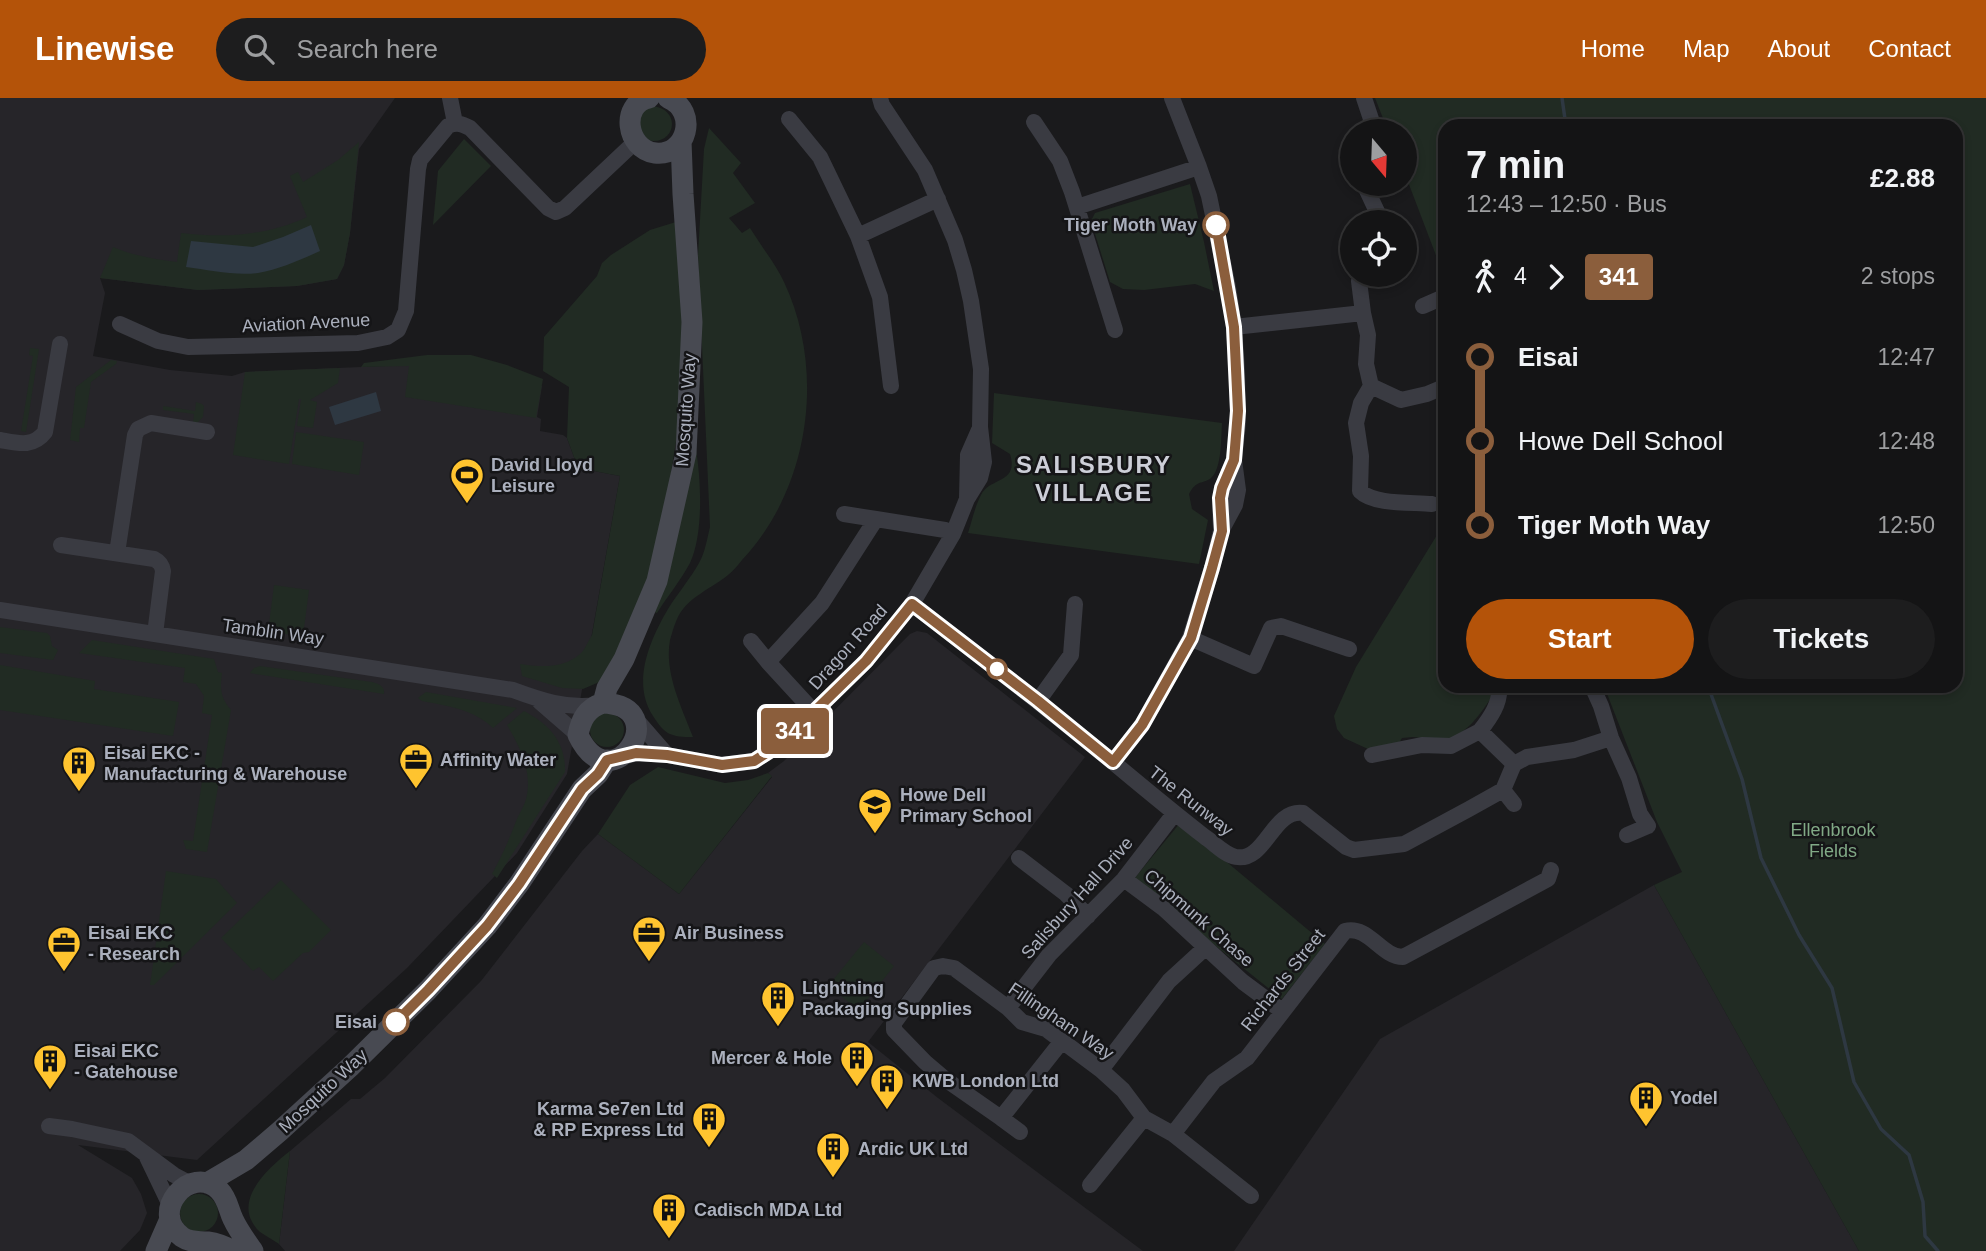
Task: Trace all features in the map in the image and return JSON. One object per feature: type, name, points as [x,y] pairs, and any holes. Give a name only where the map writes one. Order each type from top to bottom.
[{"type":"street","points":[[450,98],[455,123],[470,128],[548,208],[556,212],[565,208],[635,142]]},
{"type":"street","points":[[649,98],[643,99],[635,107],[627,108],[630,131],[639,146],[654,153],[683,194]]},
{"type":"street","name":"Dragon Road","points":[[613,759],[636,753],[667,755],[722,765],[754,761],[782,743],[866,661],[912,604],[953,534],[967,499],[980,478],[984,462],[980,428],[981,369],[971,301],[955,240],[925,170],[880,98]]},
{"type":"street","points":[[1113,762],[1142,725],[1191,638],[1222,531],[1235,505],[1238,490],[1234,460],[1238,411],[1234,327],[1219,237],[1199,167],[1172,98]]},
{"type":"street","points":[[1364,98],[1371,119]]},
{"type":"street","name":"Mosquito Way","points":[[599,704],[624,659],[657,581],[686,453],[692,322],[681,141],[687,120],[684,110],[674,99]]},
{"type":"street","points":[[789,119],[821,157],[858,236],[880,296],[891,386]]},
{"type":"street","points":[[1034,122],[1060,161],[1115,330]]},
{"type":"street","name":"Aviation Avenue","points":[[120,324],[158,341],[188,347],[358,343],[387,337],[398,330],[406,312],[420,160],[443,130],[455,123]]},
{"type":"street","points":[[654,153],[671,150],[681,141]]},
{"type":"street","points":[[1077,207],[1199,167]]},
{"type":"street","points":[[858,236],[938,199]]},
{"type":"street","points":[[1360,287],[1368,335],[1366,364],[1371,386],[1361,403],[1356,423],[1361,456],[1360,491],[1366,497],[1377,500],[1433,504]]},
{"type":"street","points":[[1423,306],[1438,299]]},
{"type":"street","points":[[1234,327],[1363,313]]},
{"type":"street","points":[[0,440],[29,443],[39,439],[45,432],[60,344]]},
{"type":"street","points":[[1371,386],[1401,400],[1438,389]]},
{"type":"street","points":[[117,553],[138,429],[150,423],[207,432]]},
{"type":"street","points":[[844,514],[945,530],[953,534]]},
{"type":"street","points":[[768,662],[822,603],[876,519]]},
{"type":"street","points":[[61,545],[154,559],[162,566],[163,577],[155,634]]},
{"type":"street","name":"The Runway","points":[[912,604],[1038,701],[1174,814],[1231,856],[1244,858],[1253,853],[1289,814],[1303,813],[1346,847],[1354,850],[1404,844],[1503,790]]},
{"type":"street","points":[[1038,701],[1071,655],[1075,604]]},
{"type":"street","name":"Tamblin Way","points":[[0,610],[513,690],[538,700],[577,708],[599,704]]},
{"type":"street","points":[[1191,638],[1254,666],[1271,628],[1281,626],[1349,649]]},
{"type":"street","points":[[751,641],[814,712]]},
{"type":"street","name":"Mosquito Way","points":[[624,659],[629,713]]},
{"type":"street","points":[[1372,755],[1422,745],[1451,746],[1480,731],[1490,717],[1499,693]]},
{"type":"street","points":[[1595,693],[1629,778],[1640,814],[1648,826],[1627,835]]},
{"type":"street","name":"Tamblin Way","points":[[538,700],[581,741]]},
{"type":"street","points":[[582,789],[583,716],[599,704],[615,703],[629,713],[667,755]]},
{"type":"street","points":[[581,741],[595,757],[613,759],[630,750],[637,728],[629,713]]},
{"type":"street","points":[[1480,731],[1514,764]]},
{"type":"street","points":[[1514,804],[1503,790],[1514,764],[1527,757],[1574,750],[1611,738]]},
{"type":"street","name":"Mosquito Way","points":[[199,1183],[246,1160],[350,1067],[428,990],[471,944],[519,884],[582,789],[613,759]]},
{"type":"street","name":"Salisbury Hall Drive","points":[[1008,1008],[1049,956],[1125,879],[1174,814]]},
{"type":"street","points":[[1019,858],[1066,894],[1088,916]]},
{"type":"street","name":"Richards Street","points":[[1173,1134],[1214,1081],[1247,1058],[1345,932],[1356,930],[1389,953],[1403,957],[1548,879],[1551,870]]},
{"type":"street","name":"Chipmunk Chase","points":[[1125,879],[1163,908],[1243,982],[1282,1011]]},
{"type":"street","points":[[1101,1070],[1169,981],[1205,948]]},
{"type":"street","name":"Fillingham Way","points":[[1001,1118],[945,1079],[894,1030],[894,1023],[934,968],[954,968],[1008,1008],[1022,1022],[1046,1029],[1101,1070],[1123,1090],[1144,1118],[1173,1134],[1251,1196]]},
{"type":"street","points":[[1020,1132],[1001,1118],[1062,1041]]},
{"type":"street","points":[[1090,1185],[1144,1118]]},
{"type":"street","points":[[49,1126],[128,1141],[174,1175],[218,1189],[253,1251]]},
{"type":"street","points":[[146,1155],[175,1230],[193,1245],[233,1251]]},
{"type":"street","name":"Mosquito Way","points":[[229,1209],[246,1160]]},
{"type":"street","points":[[156,1251],[174,1196],[180,1189],[199,1183]]},
{"type":"street","points":[[193,1245],[219,1236],[226,1229],[229,1209]]},
{"type":"shaded area","points":[[0,98],[395,98],[359,149],[350,233],[344,265],[337,279],[297,286],[198,290],[100,278],[105,293],[93,356],[170,370],[232,376],[245,372],[409,365],[542,386],[537,417],[541,419],[540,431],[567,438],[578,468],[620,476],[567,774],[517,853],[407,968],[197,1160],[78,1145],[132,1178],[141,1194],[147,1213],[140,1230],[120,1251],[0,1251]]},
{"type":"shaded area","points":[[311,225],[320,251],[282,267],[249,274],[186,267],[191,241],[253,247]]},
{"type":"shaded area","points":[[376,392],[381,411],[335,425],[329,407]]},
{"type":"shaded area","points":[[917,631],[927,633],[1085,757],[868,1042],[938,1098],[1143,1251],[285,1251],[279,1244],[290,1151],[351,1099],[360,1099],[385,1078],[481,981],[598,834],[679,894],[772,777],[768,773],[784,761],[910,634]]},
{"type":"shaded area","points":[[1654,885],[1859,1251],[1234,1251],[1380,1039]]},
{"type":"green space","name":"Ellenbrook Fields","points":[[1375,98],[1986,98],[1986,1251],[1859,1251],[1654,885],[1682,872],[1657,822],[1607,693],[1963,693],[1963,119],[1438,119],[1438,261],[1413,196],[1418,196],[1418,119],[1383,119]]},
{"type":"green space","points":[[653,106],[663,109],[672,121],[669,134],[656,141],[646,140],[637,121],[643,111]]},
{"type":"green space","points":[[709,128],[741,163],[733,173],[755,203],[729,218],[742,233],[750,228],[784,282],[797,317],[805,353],[807,390],[804,427],[796,464],[783,499],[765,531],[732,572],[689,603],[675,624],[670,640],[670,665],[675,690],[693,737],[685,737],[669,734],[657,722],[647,703],[643,675],[655,634],[701,559],[710,527],[698,255],[704,149]]},
{"type":"green space","points":[[464,139],[491,166],[433,225],[438,171]]},
{"type":"green space","points":[[359,142],[350,233],[344,265],[337,279],[297,286],[198,290],[100,278],[113,247],[144,257],[177,262],[181,233],[213,235],[261,232],[307,217],[290,176],[298,172],[303,182],[338,160]]},
{"type":"green space","points":[[1190,184],[1214,291],[1195,284],[1144,290],[1123,289],[1110,282],[1091,221],[1095,213]]},
{"type":"green space","points":[[676,222],[684,340],[680,416],[665,511],[644,596],[604,680],[583,689],[562,688],[522,676],[520,664],[559,665],[582,652],[592,635],[620,476],[578,468],[567,438],[569,387],[543,371],[544,337],[597,276],[602,263],[611,255],[650,230]]},
{"type":"green space","points":[[30,348],[39,349],[26,432],[21,431],[33,356],[29,355]]},
{"type":"green space","points":[[427,355],[471,355],[543,379],[536,418],[405,397],[409,366],[361,367],[364,363]]},
{"type":"green space","points":[[111,360],[117,361],[116,364],[91,382],[84,428],[80,428],[79,442],[70,440],[76,387]]},
{"type":"green space","points":[[340,368],[338,383],[310,400],[317,402],[313,428],[297,426],[299,399],[289,464],[233,455],[245,372]]},
{"type":"green space","points":[[994,393],[1222,423],[1215,474],[1195,486],[1189,494],[1192,509],[1208,520],[1199,564],[968,533],[975,509],[985,489],[1011,471],[1010,454],[992,443]]},
{"type":"green space","points":[[196,402],[204,406],[203,417],[196,424],[193,423],[194,414],[163,410],[163,406],[195,411]]},
{"type":"green space","points":[[296,432],[364,442],[359,475],[292,464]]},
{"type":"green space","points":[[693,434],[700,481],[700,517],[695,550],[690,563],[657,613],[654,612]]},
{"type":"green space","points":[[1438,533],[1438,693],[1494,694],[1466,729],[1450,738],[1437,741],[1416,737],[1402,738],[1399,743],[1368,749],[1344,738],[1337,729],[1334,716],[1356,667]]},
{"type":"green space","points":[[274,585],[309,590],[304,628],[295,635],[268,632]]},
{"type":"green space","points":[[0,627],[47,633],[52,646],[58,650],[53,660],[0,653]]},
{"type":"green space","points":[[92,640],[214,659],[218,672],[222,673],[222,693],[231,710],[207,852],[186,849],[183,840],[193,841],[212,715],[202,713],[204,696],[196,684],[183,682],[185,668],[79,653]]},
{"type":"green space","points":[[0,665],[95,681],[94,689],[179,702],[173,736],[0,710]]},
{"type":"green space","points":[[260,666],[372,682],[382,687],[384,694],[250,673]]},
{"type":"green space","points":[[426,692],[517,708],[493,728],[469,712],[418,698]]},
{"type":"green space","points":[[524,711],[554,735],[563,752],[565,772],[497,878],[492,874],[524,805],[528,789],[524,760],[507,725]]},
{"type":"green space","points":[[607,713],[619,718],[624,730],[619,742],[607,747],[595,742],[590,730],[595,718]]},
{"type":"green space","points":[[658,767],[725,783],[748,780],[768,773],[772,776],[679,894],[598,834],[630,785]]},
{"type":"green space","points":[[1180,823],[1325,944],[1282,999],[1133,880]]},
{"type":"green space","points":[[166,871],[216,879],[237,903],[154,985],[150,985]]},
{"type":"green space","points":[[281,880],[331,930],[273,981],[259,967],[253,971],[221,938]]},
{"type":"green space","points":[[864,942],[894,966],[859,1010],[828,986]]},
{"type":"green space","points":[[290,1151],[279,1244],[260,1232],[251,1221],[250,1198],[263,1176]]},
{"type":"green space","points":[[199,1194],[213,1199],[218,1213],[213,1227],[199,1232],[185,1227],[180,1213],[185,1199]]},
{"type":"waterway","points":[[1562,98],[1565,119]]},
{"type":"waterway","points":[[1711,693],[1742,779],[1761,858],[1799,935],[1832,988],[1854,1082],[1881,1129],[1909,1155],[1923,1202],[1925,1236],[1938,1251]]},
{"type":"bus line","name":"341","points":[[396,1022],[487,926],[519,884],[582,789],[598,774],[607,760],[636,753],[667,755],[722,765],[754,761],[782,743],[866,661],[912,604],[1113,762],[1142,725],[1191,638],[1222,531],[1219,502],[1234,460],[1238,411],[1234,327],[1216,225]]},
{"type":"place","name":"Tiger Moth Way","points":[[1216,225]]},
{"type":"place","name":"David Lloyd Leisure","points":[[467,505]]},
{"type":"place","name":"Affinity Water","points":[[416,790]]},
{"type":"place","name":"Eisai EKC - Manufacturing & Warehouse","points":[[79,793]]},
{"type":"place","name":"Howe Dell Primary School","points":[[875,835]]},
{"type":"place","name":"Air Business","points":[[649,963]]},
{"type":"place","name":"Eisai EKC - Research","points":[[64,973]]},
{"type":"place","name":"Eisai","points":[[396,1022]]},
{"type":"place","name":"Lightning Packaging Supplies","points":[[778,1028]]},
{"type":"place","name":"Mercer & Hole","points":[[857,1088]]},
{"type":"place","name":"Eisai EKC - Gatehouse","points":[[50,1091]]},
{"type":"place","name":"KWB London Ltd","points":[[887,1111]]},
{"type":"place","name":"Yodel","points":[[1646,1128]]},
{"type":"place","name":"Karma Se7en Ltd & RP Express Ltd","points":[[709,1149]]},
{"type":"place","name":"Ardic UK Ltd","points":[[833,1179]]},
{"type":"place","name":"Cadisch MDA Ltd","points":[[669,1240]]},
{"type":"district","name":"SALISBURY VILLAGE","points":[[1094,479]]}]
